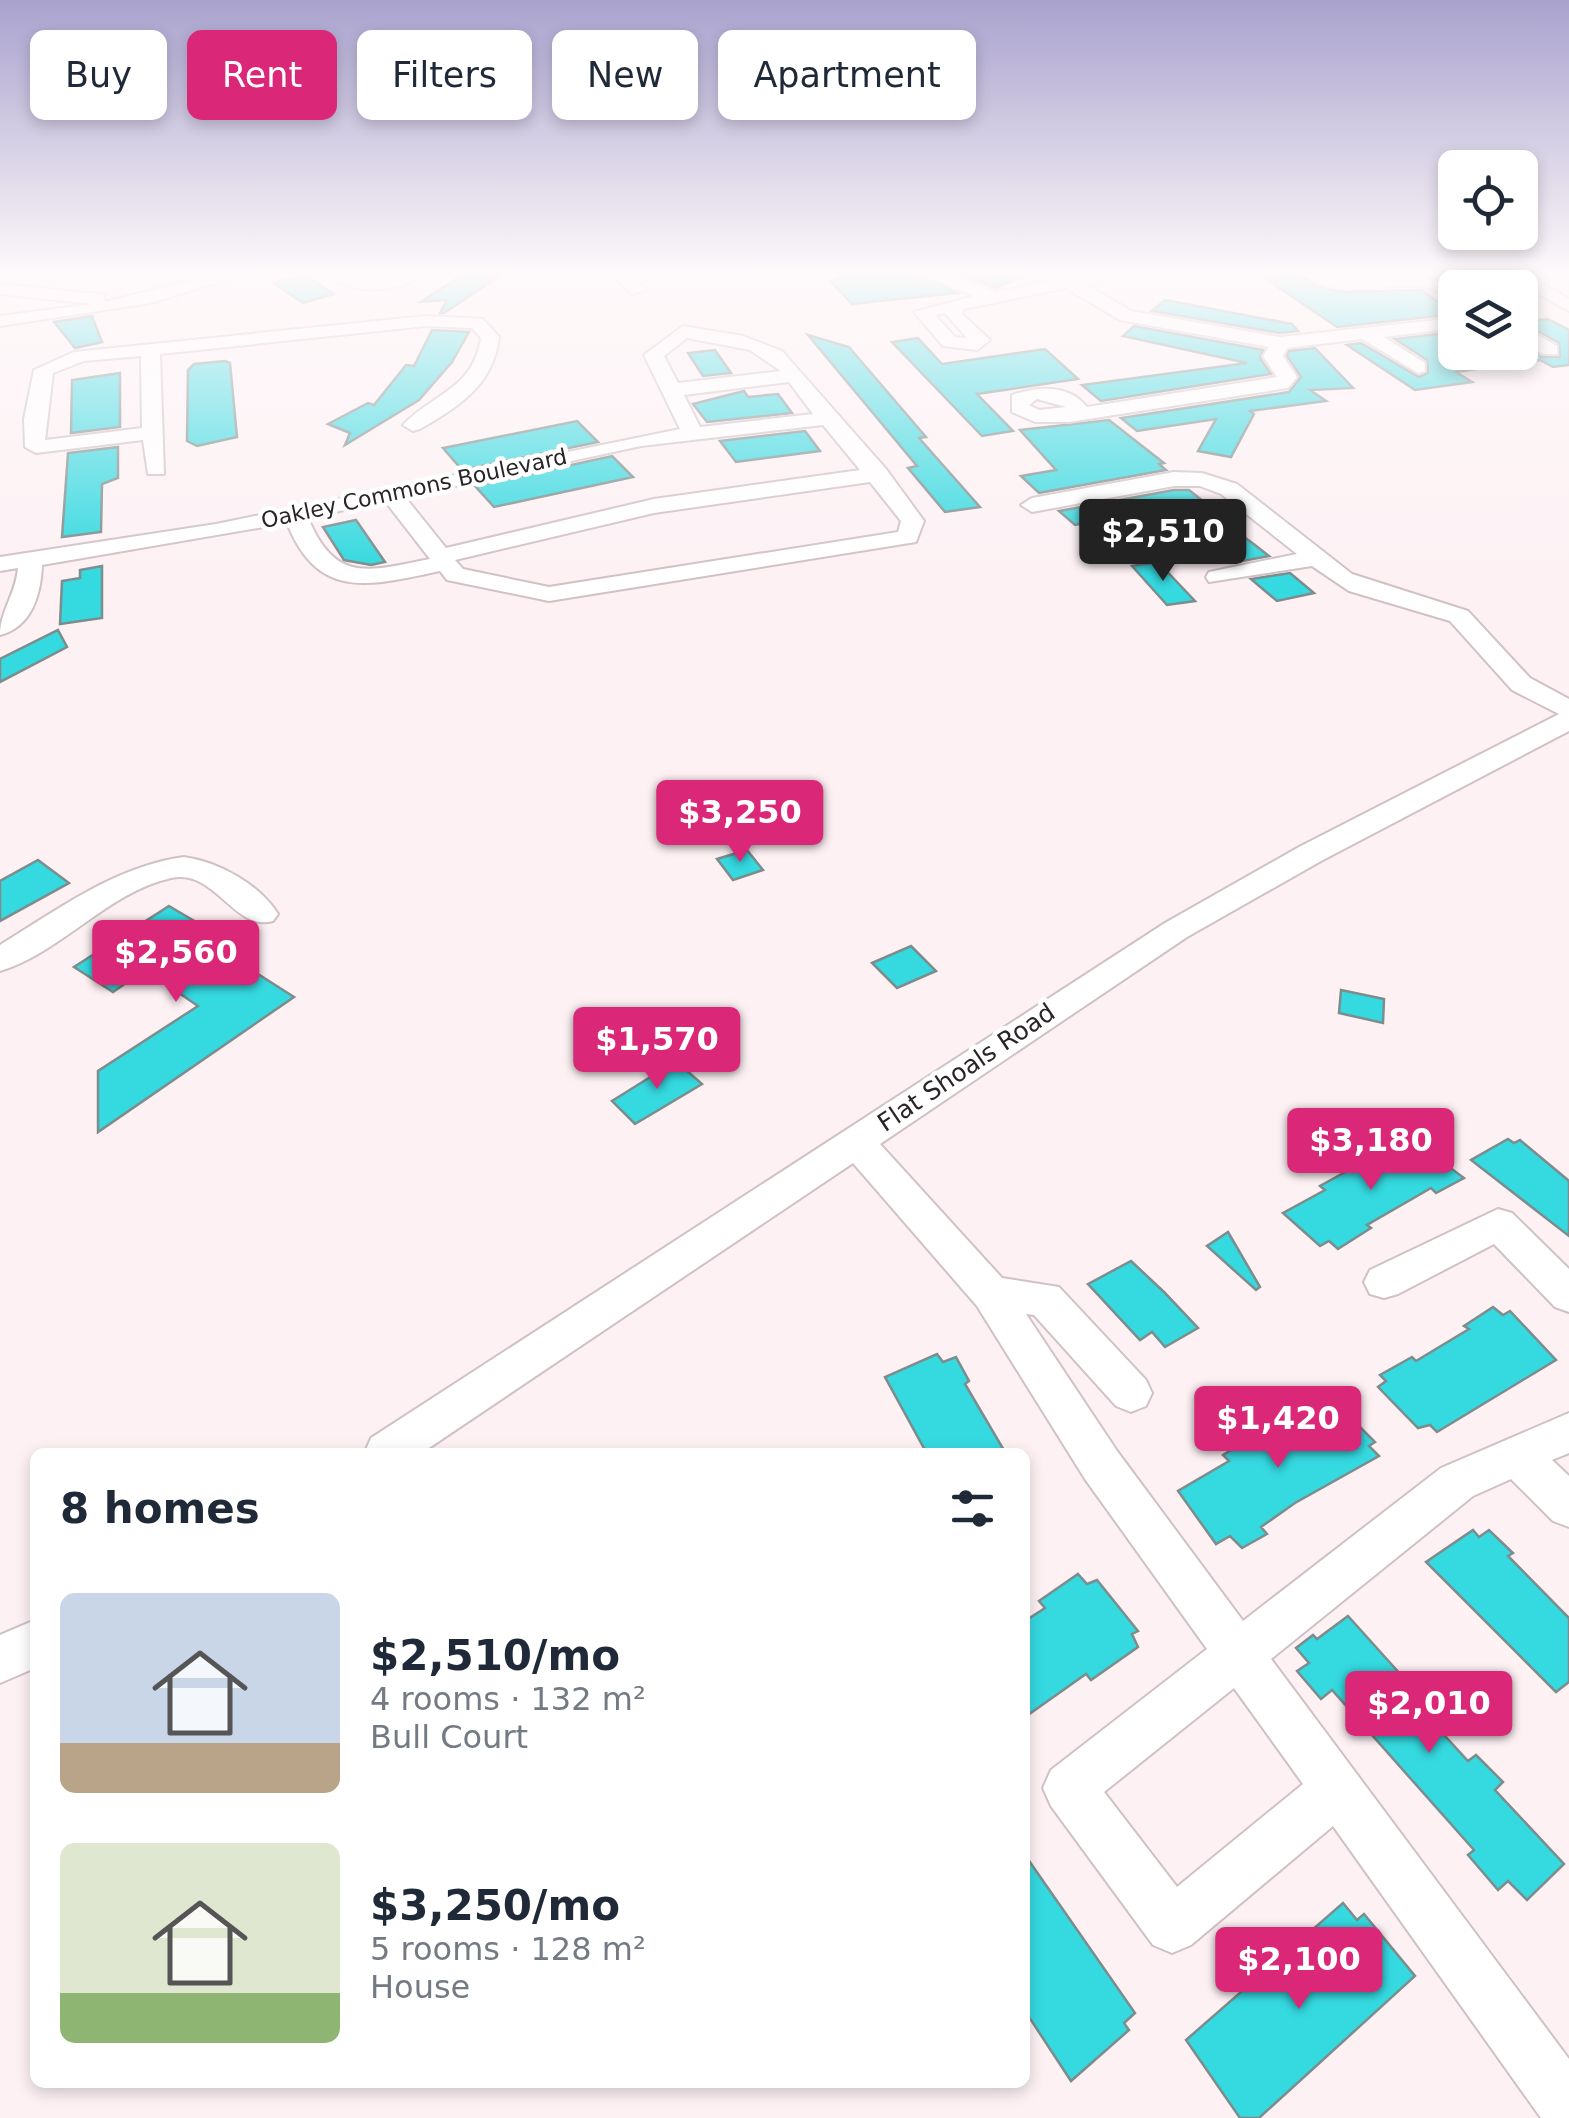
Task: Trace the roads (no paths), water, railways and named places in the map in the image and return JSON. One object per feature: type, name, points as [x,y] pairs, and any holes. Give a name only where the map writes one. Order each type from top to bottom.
[{"type":"street","points":[[44,372],[41,397],[23,426],[36,447],[153,433]]},
{"type":"street","points":[[151,372],[156,469]]},
{"type":"street","points":[[413,426],[447,406],[482,372]]},
{"type":"street","points":[[659,372],[673,390],[693,434]]},
{"type":"street","points":[[389,492],[455,575],[549,594],[908,537],[912,521],[794,372]]},
{"type":"street","points":[[1069,416],[1281,384],[1287,378],[1283,372]]},
{"type":"street","points":[[673,390],[796,375]]},
{"type":"street","name":"Oakley Commons Boulevard","points":[[0,564],[294,514],[641,440],[828,418]]},
{"type":"street","points":[[294,514],[318,562],[341,573],[389,572],[654,506],[878,474]]},
{"type":"street","points":[[1032,505],[1174,479],[1202,480],[1229,489],[1315,558],[1365,590],[1436,604],[1458,616],[1475,628],[1520,683],[1569,709]]},
{"type":"street","points":[[1218,577],[1315,558]]},
{"type":"street","points":[[0,627],[13,619],[29,596],[30,561]]},
{"type":"street","name":"Flat Shoals Road","points":[[393,1448],[1176,930],[1569,720]]},
{"type":"street","points":[[0,960],[106,894],[182,866],[215,876],[262,914]]},
{"type":"street","points":[[856,1142],[991,1294],[1102,1465],[1569,2108]]},
{"type":"street","points":[[1384,1282],[1498,1224],[1569,1294]]},
{"type":"street","points":[[991,1294],[1044,1299],[1131,1393]]},
{"type":"street","points":[[1337,1789],[1172,1926],[1070,1788],[1458,1482],[1569,1432]]},
{"type":"street","points":[[1517,1456],[1569,1506]]},
{"type":"street","points":[[0,1660],[30,1646]]}]
